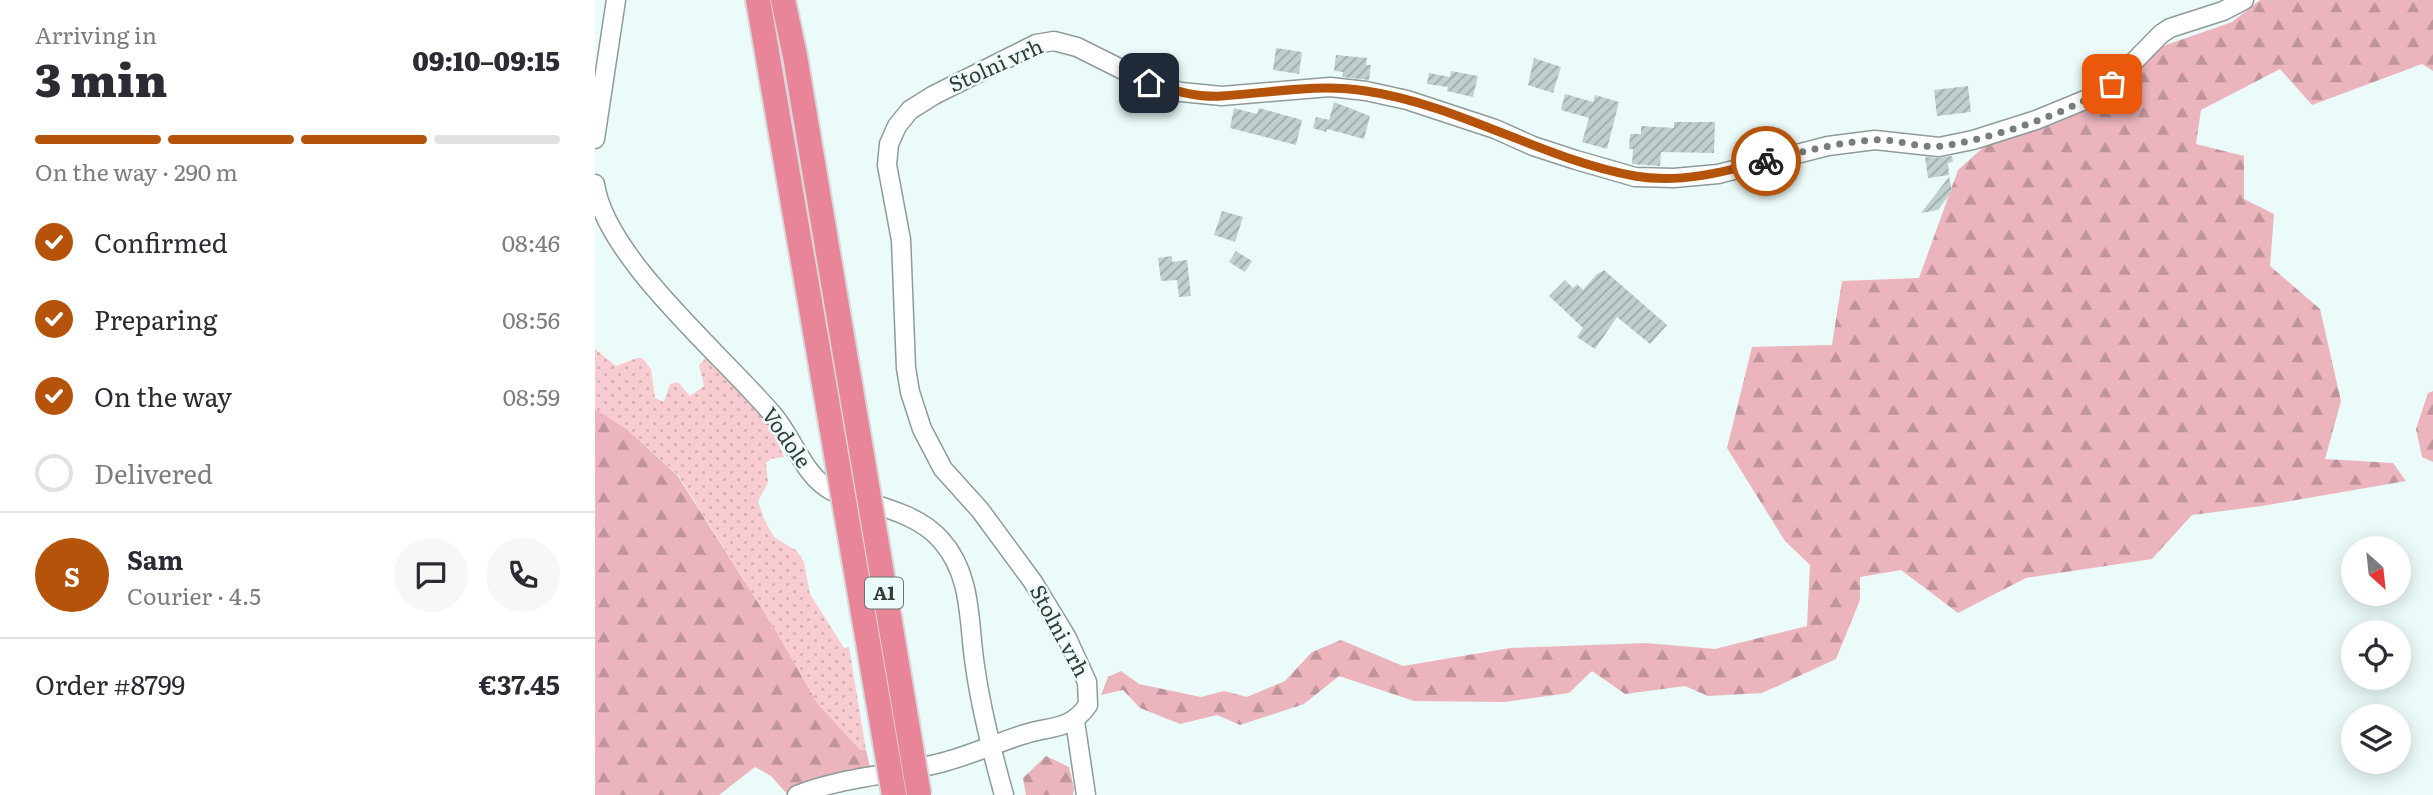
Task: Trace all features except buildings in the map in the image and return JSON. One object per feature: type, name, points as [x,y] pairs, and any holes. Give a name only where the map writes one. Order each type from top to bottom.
[{"type":"highway","name":"A1","points":[[758,0],[894,795]]},
{"type":"highway","name":"A1","points":[[783,0],[802,96],[919,795]]},
{"type":"street","points":[[595,139],[616,0]]},
{"type":"street","name":"Stolni vrh","points":[[1075,721],[1088,705],[1089,696],[1081,666],[1067,638],[1033,582],[980,510],[943,469],[922,429],[910,391],[906,368],[901,240],[887,164],[889,144],[897,126],[910,110],[934,95],[1036,44],[1054,41],[1077,47],[1149,83],[1181,92],[1222,96],[1330,87],[1366,91],[1419,103],[1495,129],[1533,146],[1635,177],[1674,178],[1718,174],[1828,146],[1863,141],[1939,147],[1973,140],[2036,120],[2097,95],[2170,28],[2223,11],[2244,0]]},
{"type":"street","name":"Vodole","points":[[595,184],[597,201],[613,232],[643,273],[775,417],[813,476],[832,491],[894,510],[919,522],[941,540],[956,563],[968,592],[974,664],[990,746],[1004,795]]},
{"type":"street","points":[[797,795],[825,786],[939,763],[1025,734],[1075,721],[1086,795]]},
{"type":"shaded area","points":[[595,349],[616,366],[642,358],[651,369],[655,398],[664,402],[670,384],[678,382],[690,396],[704,386],[699,365],[708,356],[741,390],[770,428],[784,457],[771,459],[766,463],[768,483],[758,501],[774,537],[797,551],[804,562],[810,594],[844,648],[849,647],[866,750],[860,751],[817,703],[776,631],[678,475],[628,430],[595,409]]},
{"type":"green space","points":[[2260,0],[2433,0],[2433,71],[2422,64],[2312,105],[2280,69],[2201,110],[2196,144],[2244,156],[2244,199],[2274,214],[2270,266],[2320,309],[2341,401],[2325,459],[2393,463],[2406,481],[2192,515],[2152,559],[2026,578],[1958,613],[1901,570],[1860,577],[1860,600],[1836,659],[1762,693],[1708,696],[1685,686],[1625,694],[1592,671],[1569,693],[1504,702],[1414,701],[1339,676],[1304,704],[1240,725],[1217,715],[1180,724],[1140,708],[1123,690],[1101,695],[1108,677],[1121,671],[1139,684],[1201,697],[1224,691],[1247,697],[1285,681],[1312,652],[1341,640],[1403,666],[1510,648],[1646,643],[1715,649],[1807,626],[1810,565],[1785,541],[1727,448],[1752,347],[1832,345],[1842,281],[1919,278],[1958,170],[1988,143],[2096,106],[2121,89],[2163,46],[2232,22]]},
{"type":"green space","points":[[2433,391],[2433,462],[2422,457],[2416,429],[2428,393]]},
{"type":"green space","points":[[595,409],[628,430],[677,475],[776,631],[817,703],[860,750],[866,750],[870,767],[864,772],[788,795],[771,776],[755,767],[719,795],[595,795]]},
{"type":"green space","points":[[1046,756],[1069,767],[1073,795],[1026,795],[1023,778]]},
{"type":"way so far","points":[[1766,161],[1828,146],[1875,140],[1939,147],[1973,140],[2070,107],[2097,95],[2112,84]]},
{"type":"route","points":[[1149,83],[1206,96],[1330,87],[1366,91],[1407,100],[1495,129],[1533,146],[1635,177],[1674,178],[1718,174],[1766,161]]}]
